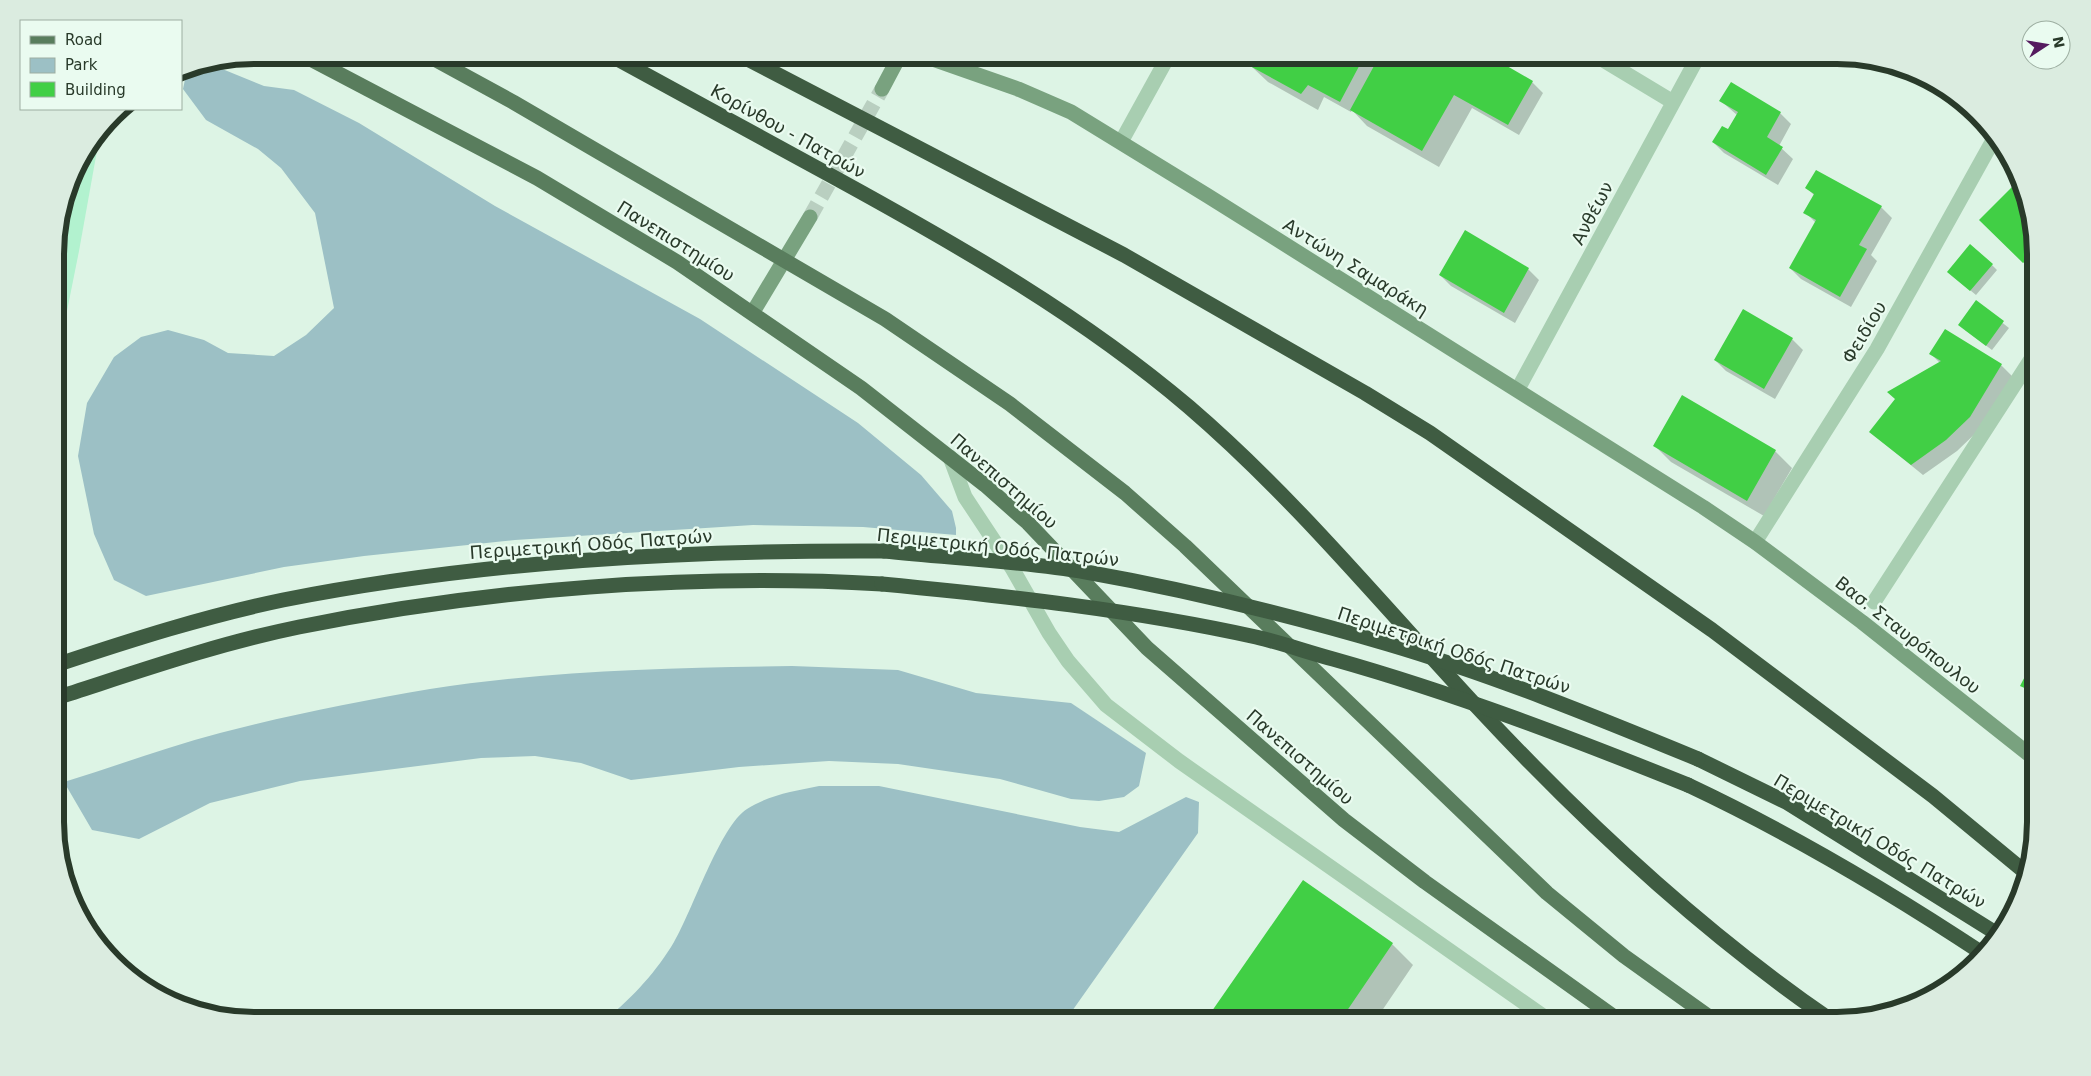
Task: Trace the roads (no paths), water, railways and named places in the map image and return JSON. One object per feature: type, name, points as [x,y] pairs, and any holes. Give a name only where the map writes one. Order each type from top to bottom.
[{"type":"highway","name":"Κορίνθου - Πατρών","points":[[626,64],[870,197],[1006,274],[1075,321],[1187,406],[1262,474],[1311,524],[1478,708],[1595,828],[1731,947],[1820,1012]]},
{"type":"highway","points":[[757,64],[1124,255],[1430,433],[1712,630],[1933,796],[2022,870]]},
{"type":"highway","name":"Περιμετρική Οδός Πατρών","points":[[64,662],[193,622],[282,600],[481,570],[578,561],[760,551],[884,551],[1085,572],[1285,616],[1389,644],[1596,717],[1698,760],[1786,802],[1993,931]]},
{"type":"highway","points":[[64,695],[192,654],[299,627],[414,608],[535,593],[648,585],[754,581],[882,584],[993,595],[1145,617],[1256,637],[1377,671],[1507,714],[1688,785],[1748,813],[1865,879],[1978,950]]},
{"type":"main road","name":"Πανεπιστημίου","points":[[320,64],[538,178],[677,262],[753,312],[861,388],[950,457],[1028,523],[1147,648],[1344,820],[1425,882],[1607,1012]]},
{"type":"main road","name":"Πανεπιστημίου","points":[[444,64],[514,102],[885,320],[970,375],[1125,493],[1222,581],[1547,893],[1624,956],[1702,1012]]},
{"type":"street","points":[[882,89],[895,64]]},
{"type":"street","name":"Αντώνη Σαμαράκη","points":[[946,64],[1043,99],[1121,142],[1518,389],[1755,542]]},
{"type":"street","points":[[1121,142],[1164,64]]},
{"type":"street","points":[[1610,64],[1673,102]]},
{"type":"street","name":"Ανθέων","points":[[1518,389],[1694,64]]},
{"type":"street","name":"Φειδίου","points":[[1755,542],[1877,349],[1992,143]]},
{"type":"street","points":[[753,312],[810,217]]},
{"type":"street","points":[[1874,602],[2027,365]]},
{"type":"street","points":[[950,457],[965,497],[1012,568],[1049,633],[1068,661],[1106,706],[1179,761],[1537,1012]]},
{"type":"street","name":"Βασ. Σταυρόπουλου","points":[[1755,542],[1876,633],[2027,753]]},
{"type":"tunnel","points":[[810,217],[882,89]]}]
